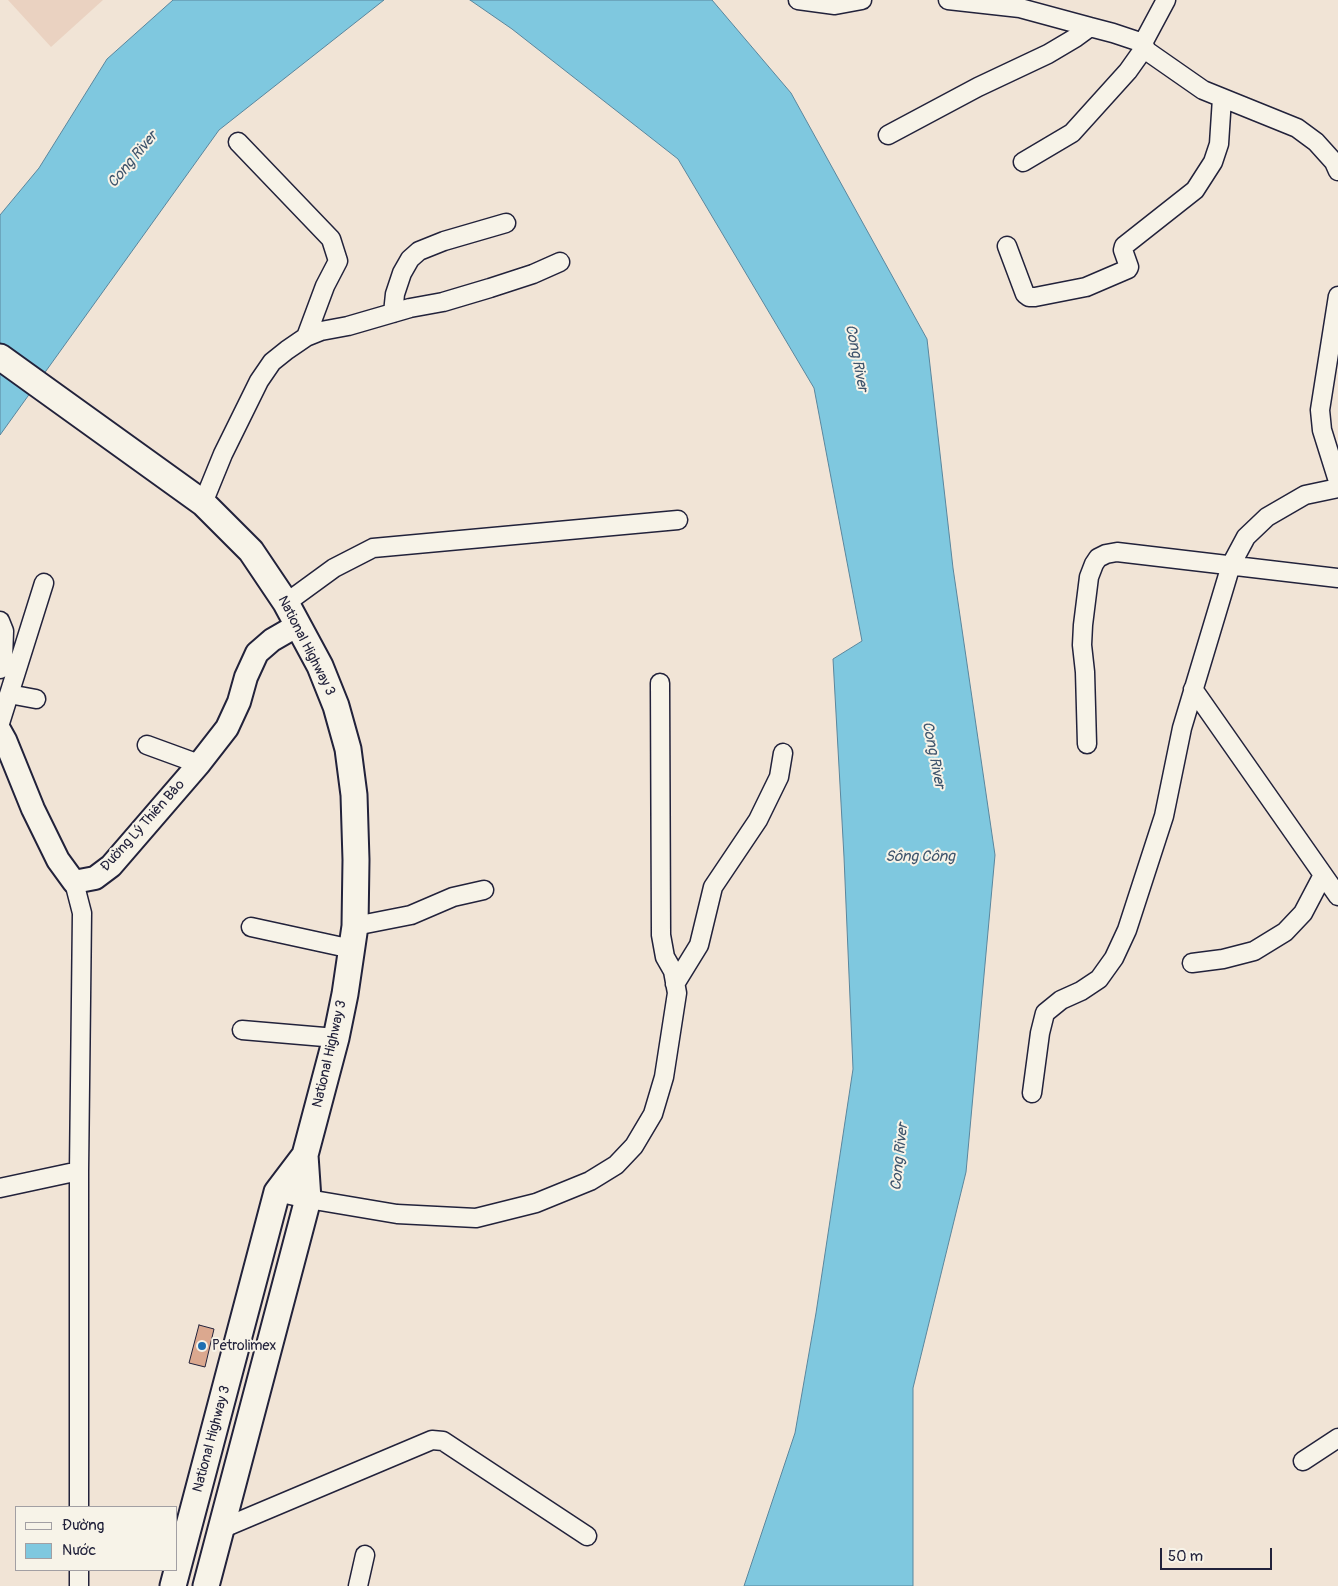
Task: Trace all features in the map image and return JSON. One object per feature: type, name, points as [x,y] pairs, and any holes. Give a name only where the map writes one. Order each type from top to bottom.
[{"type":"highway","name":"National Highway 3","points":[[0,357],[204,503],[251,551],[286,603],[320,666],[336,706],[348,749],[354,795],[356,860],[353,938],[336,1038],[305,1155],[308,1199],[206,1586]]},
{"type":"highway","name":"National Highway 3","points":[[178,1567],[277,1192],[305,1155]]},
{"type":"highway","name":"National Highway 3","points":[[173,1586],[177,1571]]},
{"type":"main road","name":"Đường Lý Thiên Bảo","points":[[74,882],[95,878],[110,866],[199,764],[226,728],[239,702],[246,677],[257,654],[272,640],[298,625]]},
{"type":"main road","points":[[0,731],[33,809],[58,860],[74,882]]},
{"type":"street","points":[[798,0],[835,5],[862,0]]},
{"type":"street","points":[[948,0],[1020,8],[1113,33],[1144,45],[1157,59],[1203,90],[1297,128],[1316,142],[1334,162],[1338,171]]},
{"type":"street","points":[[1023,162],[1072,133],[1128,71],[1144,45],[1166,0]]},
{"type":"street","points":[[888,135],[978,87],[1048,54],[1090,27]]},
{"type":"street","points":[[1007,246],[1025,294],[1034,298],[1086,287],[1128,270],[1129,267],[1123,250],[1124,246],[1195,190],[1213,162],[1218,144],[1222,98]]},
{"type":"street","points":[[238,142],[331,239],[338,260],[325,286],[306,337]]},
{"type":"street","points":[[393,314],[395,294],[402,273],[410,259],[418,251],[444,241],[506,223]]},
{"type":"street","points":[[204,503],[223,454],[259,381],[272,362],[306,337],[321,330],[348,326],[490,288],[534,274],[560,262]]},
{"type":"street","points":[[1338,296],[1320,410],[1322,430],[1338,481]]},
{"type":"street","points":[[1032,1093],[1040,1033],[1045,1013],[1061,1000],[1081,991],[1099,979],[1114,958],[1127,930],[1164,816],[1182,728],[1231,565],[1246,537],[1267,517],[1306,495],[1338,488]]},
{"type":"street","points":[[286,603],[334,568],[373,548],[678,520]]},
{"type":"street","points":[[1087,744],[1085,672],[1082,644],[1086,595],[1094,564],[1098,558],[1117,552],[1338,578]]},
{"type":"street","points":[[0,723],[44,583]]},
{"type":"street","points":[[0,621],[4,631],[3,659],[0,669]]},
{"type":"street","points":[[277,1192],[397,1214],[476,1218],[536,1204],[590,1181],[616,1165],[634,1146],[653,1114],[664,1077],[677,993],[673,971],[666,957],[661,935],[660,683]]},
{"type":"street","points":[[1193,689],[1338,896]]},
{"type":"street","points":[[9,694],[36,699]]},
{"type":"street","points":[[148,745],[199,764]]},
{"type":"street","points":[[675,984],[699,945],[713,887],[758,820],[779,777],[783,753]]},
{"type":"street","points":[[1192,963],[1223,959],[1254,951],[1286,932],[1303,913],[1324,875]]},
{"type":"street","points":[[74,882],[82,914],[79,1171],[79,1506]]},
{"type":"street","points":[[251,927],[353,938],[452,897],[484,890]]},
{"type":"street","points":[[242,1030],[336,1038]]},
{"type":"street","points":[[0,1188],[79,1171]]},
{"type":"street","points":[[1303,1462],[1338,1438]]},
{"type":"street","points":[[221,1529],[432,1440],[443,1441],[587,1536]]},
{"type":"street","points":[[358,1586],[365,1555]]},
{"type":"street","points":[[79,1571],[79,1586]]},
{"type":"shaded area","points":[[8,0],[103,0],[51,47]]},
{"type":"water","name":"Cong River","points":[[173,0],[384,0],[219,130],[0,435],[0,215],[39,168],[107,59]]},
{"type":"water","name":"Sông Công","points":[[470,0],[712,0],[791,93],[927,339],[953,568],[995,855],[966,1172],[913,1388],[913,1586],[744,1586],[795,1433],[816,1313],[853,1069],[833,659],[862,641],[814,388],[678,159],[512,29]]},
{"type":"building","name":"Petrolimex","points":[[199,1325],[214,1329],[205,1367],[189,1363]]},
{"type":"place","name":"Petrolimex","points":[[202,1346]]}]
